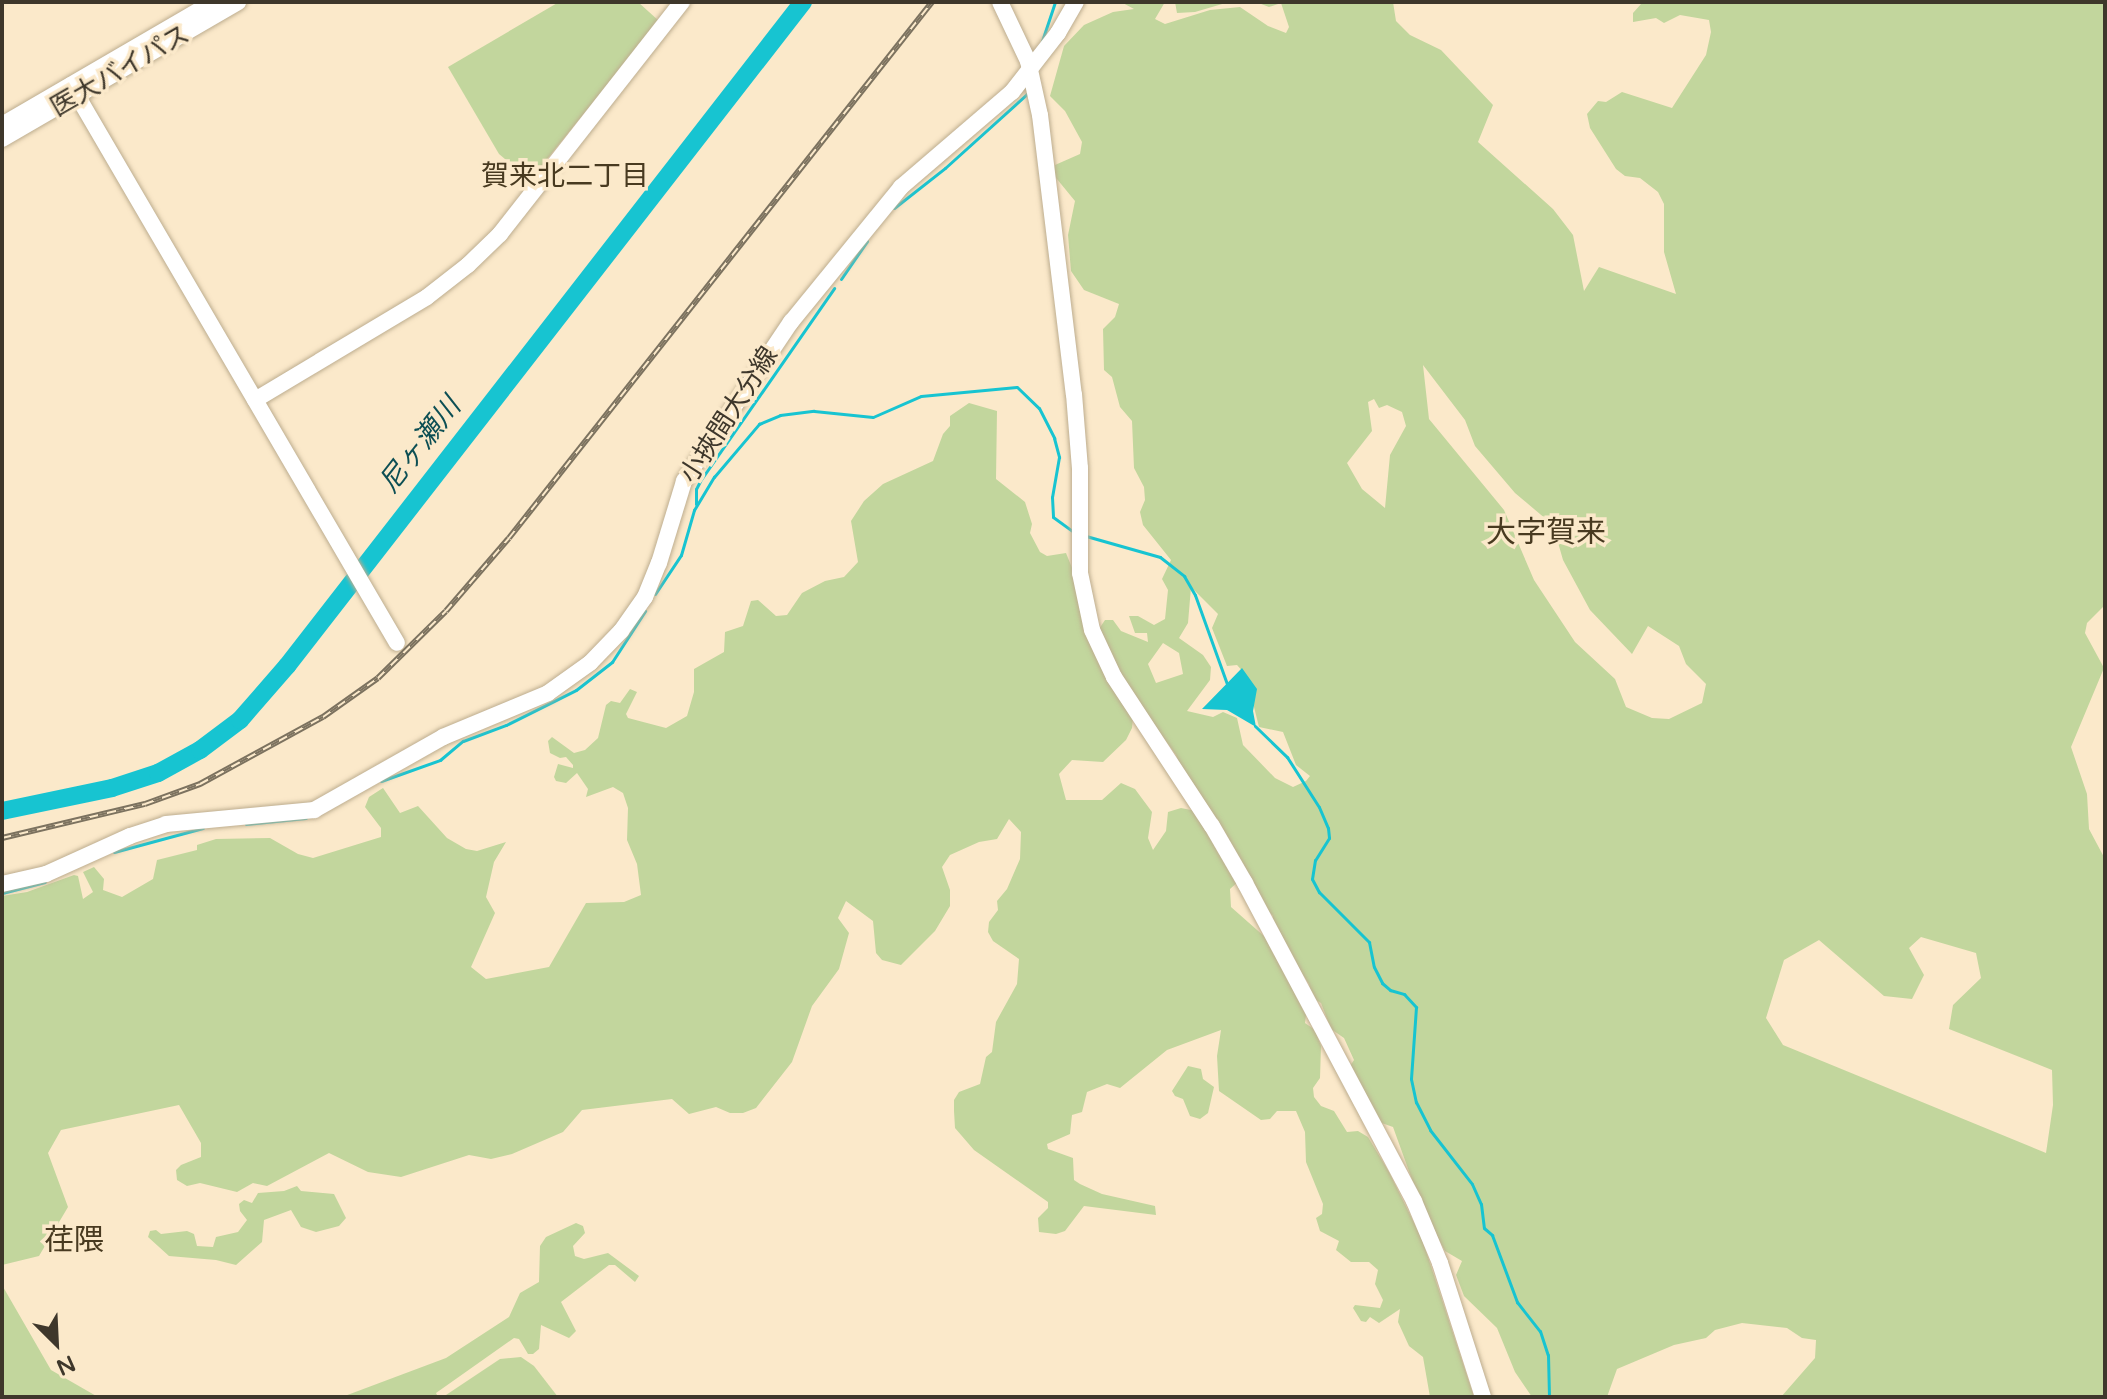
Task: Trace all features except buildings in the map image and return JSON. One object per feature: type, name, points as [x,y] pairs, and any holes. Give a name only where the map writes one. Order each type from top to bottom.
[{"type":"street","name":"医大バイパス","points":[[2,139],[213,2]]},
{"type":"street","name":"医大バイパス","points":[[2,125],[238,2]]},
{"type":"street","points":[[255,400],[427,297],[468,265],[517,212],[682,2]]},
{"type":"street","points":[[1000,2],[1031,68],[1066,323],[1080,468],[1080,573],[1092,630],[1114,677],[1212,826],[1245,883],[1414,1201],[1437,1255],[1483,1397]]},
{"type":"street","name":"小挾間大分線","points":[[2,884],[46,874],[130,836],[166,824],[314,810],[443,737],[536,699],[581,671],[614,640],[636,611],[657,569],[684,481],[791,322],[901,187],[993,110],[1031,68],[1076,2]]},
{"type":"street","points":[[74,90],[397,643]]},
{"type":"green space","points":[[559,2],[638,2],[659,21],[530,180],[499,154],[448,67]]},
{"type":"green space","points":[[1121,2],[1165,2],[1155,19],[1165,24],[1210,10],[1240,7],[1268,26],[1286,33],[1289,27],[1281,3],[1269,7],[1256,2],[1393,2],[1396,21],[1410,35],[1441,50],[1493,105],[1478,142],[1553,209],[1573,235],[1584,291],[1599,267],[1676,294],[1664,252],[1664,204],[1658,192],[1640,178],[1625,176],[1616,169],[1590,128],[1587,114],[1598,101],[1606,102],[1622,92],[1672,108],[1706,55],[1711,32],[1709,20],[1680,15],[1664,23],[1656,18],[1633,22],[1633,13],[1641,4],[2105,2],[2105,605],[2087,623],[2085,633],[2104,668],[2071,747],[2087,794],[2089,829],[2105,859],[2105,1397],[1781,1397],[1815,1358],[1816,1340],[1802,1338],[1787,1328],[1742,1323],[1715,1330],[1706,1338],[1674,1345],[1617,1369],[1607,1397],[1532,1397],[1515,1372],[1497,1328],[1464,1296],[1456,1275],[1462,1261],[1445,1251],[1423,1210],[1393,1127],[1376,1121],[1371,1113],[1371,1103],[1363,1098],[1348,1069],[1354,1060],[1344,1038],[1331,1029],[1321,1003],[1311,997],[1309,984],[1270,926],[1273,916],[1239,881],[1230,889],[1231,907],[1265,937],[1307,1008],[1305,1023],[1315,1030],[1321,1046],[1320,1078],[1313,1088],[1314,1097],[1321,1106],[1334,1111],[1347,1132],[1358,1131],[1368,1137],[1389,1172],[1422,1239],[1474,1397],[1430,1397],[1423,1357],[1409,1346],[1398,1322],[1400,1309],[1379,1323],[1370,1317],[1366,1322],[1361,1321],[1353,1308],[1355,1305],[1380,1308],[1383,1300],[1375,1284],[1378,1270],[1369,1262],[1351,1262],[1336,1250],[1339,1241],[1320,1231],[1316,1218],[1322,1214],[1323,1204],[1306,1162],[1305,1132],[1296,1111],[1277,1111],[1270,1119],[1261,1120],[1219,1091],[1217,1056],[1221,1030],[1167,1050],[1120,1088],[1107,1084],[1087,1092],[1082,1112],[1072,1115],[1070,1134],[1047,1144],[1048,1149],[1073,1158],[1074,1180],[1080,1184],[1102,1194],[1155,1206],[1156,1215],[1084,1206],[1065,1231],[1056,1234],[1039,1232],[1038,1218],[1048,1208],[1048,1202],[974,1150],[955,1128],[954,1100],[959,1092],[980,1084],[986,1057],[992,1052],[996,1022],[1017,984],[1019,959],[993,941],[988,932],[989,922],[998,910],[997,901],[1007,889],[1020,859],[1021,832],[1009,819],[997,839],[979,842],[950,855],[942,867],[950,890],[950,906],[935,931],[901,965],[882,960],[876,953],[873,921],[846,901],[838,918],[849,933],[839,969],[812,1006],[792,1062],[756,1108],[743,1113],[730,1113],[716,1107],[689,1114],[672,1099],[582,1110],[563,1132],[512,1154],[491,1159],[469,1155],[401,1177],[368,1172],[329,1153],[267,1186],[253,1183],[237,1192],[200,1183],[187,1186],[177,1180],[176,1170],[181,1165],[201,1157],[201,1143],[179,1105],[61,1130],[48,1153],[68,1207],[39,1256],[2,1265],[2,896],[27,892],[74,875],[78,876],[83,899],[93,892],[83,872],[94,867],[104,879],[103,890],[122,897],[153,879],[157,860],[197,850],[197,845],[216,839],[270,838],[298,854],[313,858],[381,837],[381,828],[365,807],[369,797],[383,788],[400,813],[418,806],[447,838],[466,849],[477,851],[506,842],[494,862],[486,897],[495,913],[471,967],[486,979],[549,967],[586,903],[624,902],[641,895],[637,864],[627,840],[628,808],[623,793],[613,787],[586,797],[588,789],[577,773],[566,783],[556,781],[554,777],[558,764],[573,768],[573,765],[566,757],[560,758],[550,753],[548,741],[552,737],[574,753],[585,750],[598,738],[606,705],[611,701],[620,703],[630,689],[637,692],[626,714],[628,718],[666,728],[687,716],[694,692],[694,669],[724,652],[725,632],[743,626],[751,601],[758,600],[776,616],[787,615],[802,593],[825,581],[844,577],[858,562],[851,521],[864,501],[883,484],[933,461],[943,434],[950,426],[950,416],[969,403],[997,411],[996,479],[1025,502],[1032,524],[1030,533],[1040,552],[1047,556],[1066,553],[1079,585],[1092,640],[1090,645],[1133,717],[1126,740],[1103,762],[1072,760],[1059,774],[1066,800],[1102,800],[1121,783],[1135,789],[1152,812],[1148,838],[1153,850],[1166,831],[1168,812],[1181,808],[1196,811],[1176,755],[1163,737],[1141,718],[1097,632],[1105,620],[1113,620],[1121,631],[1148,642],[1147,633],[1135,633],[1129,616],[1138,616],[1154,625],[1165,619],[1168,590],[1162,579],[1171,560],[1143,525],[1140,512],[1145,500],[1144,487],[1134,468],[1132,421],[1120,407],[1112,377],[1104,370],[1103,329],[1115,317],[1119,304],[1084,290],[1071,271],[1068,235],[1075,201],[1052,173],[1055,165],[1080,154],[1082,142],[1065,111],[1050,96],[1064,46],[1084,25],[1113,12],[1134,9]],"holes":[[[1423,365],[1465,420],[1475,446],[1515,493],[1553,525],[1563,560],[1590,610],[1632,654],[1648,626],[1679,646],[1686,664],[1706,684],[1702,703],[1669,719],[1652,718],[1626,707],[1615,679],[1575,642],[1534,580],[1504,510],[1429,419]],[[1374,399],[1379,408],[1387,405],[1402,412],[1406,426],[1390,455],[1385,508],[1362,489],[1347,463],[1372,431],[1368,402]],[[1191,587],[1218,614],[1212,628],[1227,666],[1237,665],[1246,675],[1259,727],[1283,732],[1296,765],[1310,776],[1306,781],[1293,787],[1275,778],[1243,745],[1237,718],[1223,712],[1213,717],[1187,711],[1210,680],[1211,667],[1203,655],[1179,638],[1188,623]],[[1163,643],[1179,653],[1183,674],[1156,683],[1148,664]],[[1921,937],[1976,953],[1981,978],[1953,1005],[1949,1029],[2052,1070],[2053,1105],[2046,1153],[1783,1045],[1766,1018],[1784,960],[1819,940],[1884,996],[1912,999],[1924,975],[1909,948]]]},
{"type":"green space","points":[[1175,2],[1229,2],[1195,12],[1177,13]]},
{"type":"green space","points":[[1188,1066],[1201,1069],[1203,1079],[1214,1087],[1208,1113],[1200,1119],[1190,1116],[1183,1099],[1172,1091]]},
{"type":"green space","points":[[297,1186],[301,1191],[334,1194],[346,1218],[339,1226],[316,1232],[301,1227],[291,1210],[264,1220],[262,1242],[236,1265],[169,1256],[148,1237],[150,1231],[156,1230],[161,1234],[187,1231],[194,1234],[197,1246],[213,1247],[216,1237],[238,1232],[247,1220],[240,1211],[239,1204],[244,1200],[252,1203],[258,1193],[284,1191]]},
{"type":"green space","points":[[576,1223],[583,1226],[585,1233],[573,1246],[575,1256],[584,1259],[608,1253],[639,1276],[635,1282],[615,1265],[609,1265],[561,1302],[576,1331],[569,1338],[541,1325],[539,1349],[533,1354],[528,1354],[519,1339],[514,1338],[436,1393],[438,1397],[342,1397],[446,1358],[509,1317],[520,1293],[539,1282],[540,1246],[546,1237]]},
{"type":"green space","points":[[2,1285],[51,1370],[98,1397],[2,1397]]},
{"type":"green space","points":[[521,1357],[534,1366],[558,1397],[443,1397],[500,1359]]},
{"type":"water","points":[[1242,668],[1257,689],[1253,711],[1256,727],[1227,710],[1202,709]]},
{"type":"waterway","name":"尼ヶ瀬川","points":[[2,811],[112,788],[158,773],[200,750],[240,720],[287,666],[803,2]]},
{"type":"waterway","points":[[1041,44],[1055,2]]},
{"type":"waterway","points":[[894,208],[945,168],[1028,93]]},
{"type":"waterway","points":[[841,279],[867,241]]},
{"type":"waterway","points":[[696,504],[696,489],[700,481],[834,288]]},
{"type":"waterway","points":[[655,594],[681,555],[694,510],[714,477],[759,424],[780,415],[814,411],[873,417],[921,396],[1017,387],[1039,408],[1054,438],[1059,457],[1052,497],[1053,517],[1075,533]]},
{"type":"waterway","points":[[1086,536],[1160,557],[1184,576],[1195,595],[1227,684]]},
{"type":"waterway","points":[[381,781],[440,760],[463,741],[506,725],[576,690],[612,662],[645,611]]},
{"type":"waterway","points":[[1255,726],[1287,757],[1319,807],[1328,828],[1329,838],[1315,860],[1312,879],[1319,892],[1369,942],[1374,967],[1382,983],[1390,990],[1404,994],[1416,1007],[1411,1079],[1416,1102],[1430,1130],[1472,1184],[1481,1204],[1484,1228],[1492,1235],[1517,1302],[1540,1331],[1548,1355],[1549,1397]]},
{"type":"waterway","points":[[246,824],[306,818]]},
{"type":"waterway","points":[[114,852],[203,828]]},
{"type":"waterway","points":[[2,893],[45,882]]},
{"type":"railway","points":[[2,838],[145,804],[200,784],[323,717],[378,678],[446,611],[509,538],[932,2]]},
{"type":"district","name":"賀来北二丁目","points":[[565,176]]},
{"type":"district","name":"大字賀来","points":[[1546,533]]},
{"type":"district","name":"荏隈","points":[[74,1241]]}]
